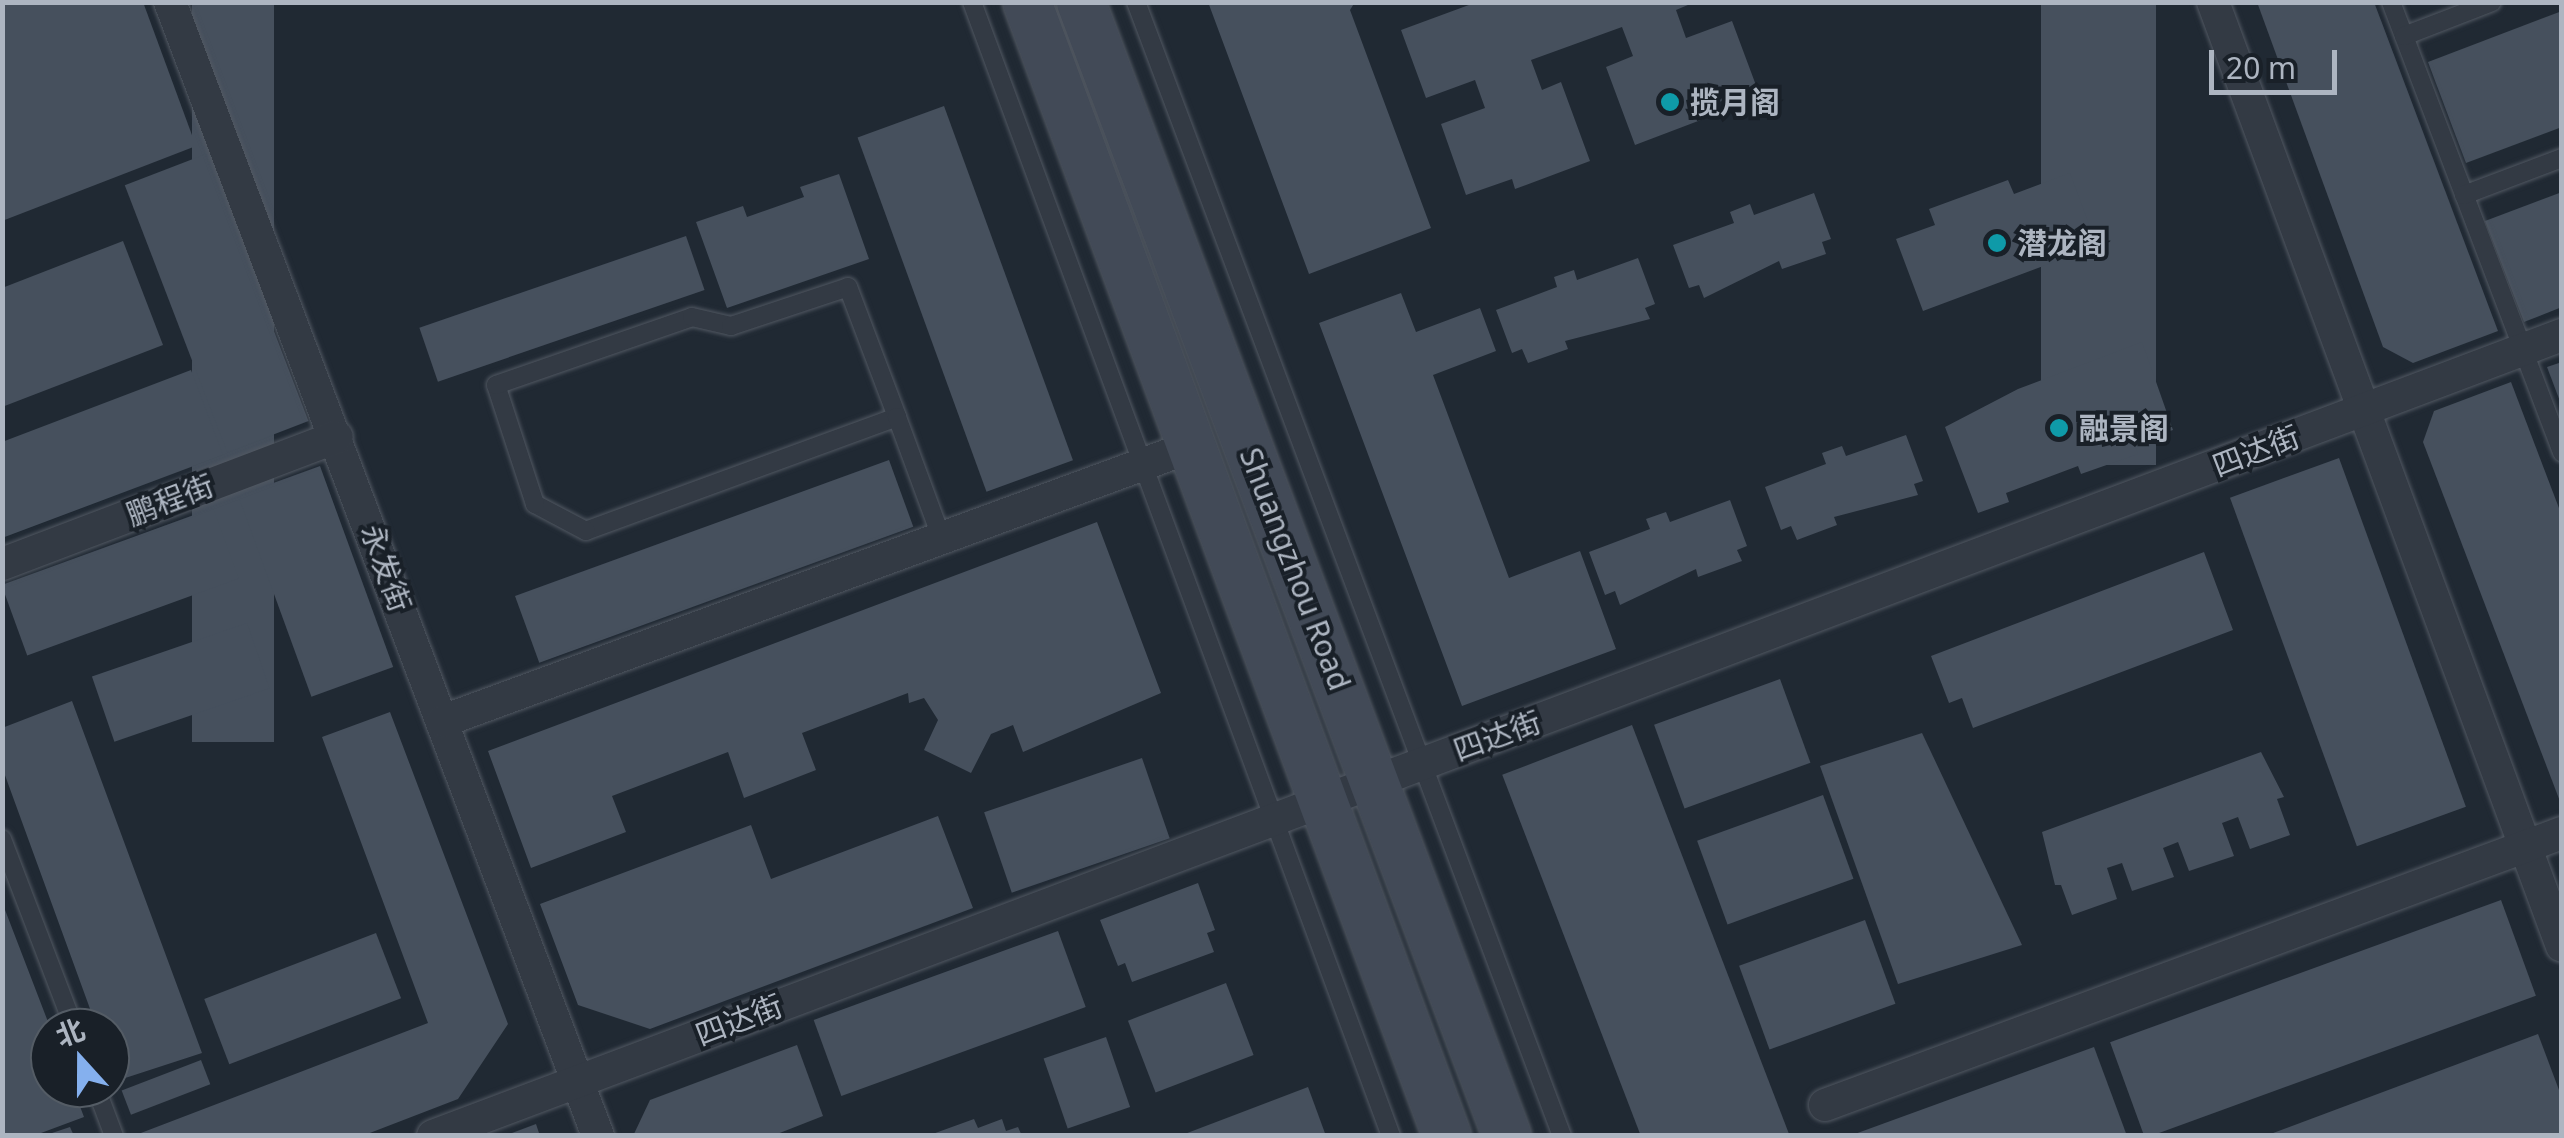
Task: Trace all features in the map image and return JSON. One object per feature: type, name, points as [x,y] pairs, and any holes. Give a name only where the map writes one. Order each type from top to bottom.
[{"type":"main road","name":"Shuangzhou Road","points":[[1027,2],[1447,1136]]},
{"type":"main road","name":"Shuangzhou Road","points":[[1082,2],[1506,1136]]},
{"type":"street","name":"永发街","points":[[170,2],[598,1136]]},
{"type":"street","points":[[2214,2],[2562,946]]},
{"type":"street","name":"四达街","points":[[433,1136],[2562,335]]},
{"type":"street","name":"鹏程街","points":[[2,564],[337,437]]},
{"type":"street","points":[[443,722],[1190,448]]},
{"type":"street","points":[[1825,1105],[2562,834]]},
{"type":"lane","points":[[972,2],[1391,1136]]},
{"type":"lane","points":[[1136,2],[1562,1136]]},
{"type":"lane","points":[[2391,2],[2562,453]]},
{"type":"lane","points":[[2404,36],[2492,2]]},
{"type":"lane","points":[[2464,196],[2562,158]]},
{"type":"lane","points":[[896,417],[586,531],[534,504],[496,385],[692,316],[731,326],[848,287],[942,539]]},
{"type":"lane","points":[[2,839],[66,1008]]},
{"type":"lane","points":[[104,1108],[114,1136]]},
{"type":"building","points":[[2,2],[143,2],[196,146],[2,221]]},
{"type":"building","points":[[192,2],[274,2],[274,742],[192,742]]},
{"type":"building","points":[[1208,2],[1355,2],[1350,10],[1431,228],[1309,274]]},
{"type":"building","name":"揽月阁","points":[[1477,2],[1695,2],[1676,10],[1686,38],[1732,21],[1757,88],[1711,105],[1714,115],[1635,145],[1606,67],[1633,56],[1622,27],[1531,60],[1542,90],[1561,82],[1590,161],[1515,189],[1512,179],[1466,195],[1441,124],[1485,108],[1475,80],[1426,98],[1401,30]]},
{"type":"building","points":[[2041,2],[2156,2],[2156,465],[2041,465]]},
{"type":"building","points":[[2257,2],[2374,2],[2498,331],[2413,363],[2383,347]]},
{"type":"building","points":[[2562,11],[2562,127],[2466,163],[2428,62]]},
{"type":"building","points":[[944,106],[1073,460],[986,492],[858,137]]},
{"type":"building","points":[[206,154],[308,421],[227,452],[125,185]]},
{"type":"building","name":"潜龙阁","points":[[2070,173],[2097,246],[1923,311],[1896,239],[1935,225],[1929,209],[2008,180],[2014,194]]},
{"type":"building","points":[[839,174],[869,259],[727,308],[696,222],[743,206],[747,217],[804,197],[800,187]]},
{"type":"building","points":[[2562,192],[2562,307],[2524,322],[2485,221]]},
{"type":"building","points":[[1814,193],[1831,239],[1822,242],[1826,254],[1782,269],[1779,261],[1704,298],[1699,285],[1689,288],[1673,245],[1734,223],[1730,212],[1750,204],[1754,215]]},
{"type":"building","points":[[686,236],[705,290],[438,382],[419,328]]},
{"type":"building","points":[[123,241],[163,345],[2,407],[2,288]]},
{"type":"building","points":[[1638,258],[1655,304],[1645,308],[1650,319],[1565,341],[1568,349],[1528,363],[1522,349],[1512,353],[1496,310],[1557,287],[1554,277],[1574,270],[1577,280]]},
{"type":"building","points":[[1401,293],[1416,332],[1480,308],[1496,351],[1433,375],[1509,578],[1580,551],[1616,649],[1462,706],[1319,323]]},
{"type":"building","name":"融景阁","points":[[2142,342],[2173,430],[2134,443],[2138,454],[2081,474],[2078,466],[2006,493],[2009,502],[1978,513],[1945,427],[2018,389]]},
{"type":"building","points":[[2562,362],[2562,404],[2561,404],[2547,367]]},
{"type":"building","points":[[191,370],[223,455],[2,538],[2,442]]},
{"type":"building","points":[[2511,382],[2562,516],[2561,804],[2423,442],[2434,411]]},
{"type":"building","points":[[1906,435],[1923,481],[1914,484],[1918,495],[1834,517],[1837,525],[1797,540],[1791,526],[1781,530],[1765,487],[1826,464],[1822,453],[1842,446],[1846,456]]},
{"type":"building","points":[[2339,458],[2466,807],[2357,846],[2230,498]]},
{"type":"building","points":[[889,460],[913,527],[539,663],[515,596]]},
{"type":"building","points":[[320,466],[393,667],[311,697],[238,496]]},
{"type":"building","points":[[1730,500],[1747,546],[1737,550],[1742,561],[1698,577],[1696,569],[1620,605],[1615,591],[1605,595],[1589,552],[1650,529],[1646,519],[1666,512],[1670,522]]},
{"type":"building","points":[[213,508],[239,578],[27,655],[2,585]]},
{"type":"building","points":[[1097,522],[1161,693],[1023,752],[1013,725],[991,734],[971,773],[924,750],[938,720],[924,698],[909,703],[908,693],[802,733],[816,770],[744,798],[728,752],[612,796],[626,832],[531,868],[488,751]]},
{"type":"building","points":[[2204,552],[2233,630],[1973,728],[1962,698],[1949,703],[1931,656]]},
{"type":"building","points":[[247,623],[269,688],[114,742],[92,676]]},
{"type":"building","points":[[1780,679],[1810,763],[1685,808],[1654,725]]},
{"type":"building","points":[[72,701],[202,1053],[130,1076],[130,1008],[90,1008],[2,767],[2,728]]},
{"type":"building","points":[[390,712],[508,1024],[458,1099],[362,1136],[133,1136],[428,1023],[322,737]]},
{"type":"building","points":[[1632,725],[1790,1136],[1641,1136],[1502,775]]},
{"type":"building","points":[[1922,733],[2022,945],[1898,984],[1820,766]]},
{"type":"building","points":[[2261,752],[2284,797],[2277,799],[2290,835],[2250,849],[2238,817],[2222,823],[2234,856],[2189,871],[2178,842],[2163,848],[2174,877],[2132,891],[2122,863],[2107,868],[2117,899],[2072,915],[2061,885],[2055,885],[2042,832]]},
{"type":"building","points":[[1142,758],[1170,838],[1012,893],[984,812]]},
{"type":"building","points":[[1823,795],[1853,879],[1728,924],[1697,841]]},
{"type":"building","points":[[938,816],[973,908],[650,1029],[578,1005],[540,904],[751,825],[771,879]]},
{"type":"building","points":[[1198,883],[1215,930],[1207,933],[1214,952],[1132,982],[1125,963],[1118,966],[1100,920]]},
{"type":"building","points":[[2501,900],[2536,996],[2151,1136],[2144,1136],[2110,1042]]},
{"type":"building","points":[[2,902],[43,1008],[30,1008],[30,1108],[81,1108],[84,1117],[33,1136],[2,1136]]},
{"type":"building","points":[[1865,920],[1895,1004],[1770,1049],[1739,966]]},
{"type":"building","points":[[1058,931],[1086,1007],[841,1096],[814,1020]]},
{"type":"building","points":[[376,933],[401,998],[229,1064],[204,999]]},
{"type":"building","points":[[1226,983],[1254,1055],[1156,1093],[1128,1021]]},
{"type":"building","points":[[2538,1034],[2562,1098],[2562,1136],[2265,1136]]},
{"type":"building","points":[[1106,1037],[1130,1107],[1068,1128],[1044,1058]]},
{"type":"building","points":[[797,1045],[823,1116],[772,1136],[633,1136],[650,1100]]},
{"type":"building","points":[[2094,1047],[2127,1136],[1852,1135]]},
{"type":"building","points":[[201,1060],[210,1084],[131,1115],[130,1087]]},
{"type":"building","points":[[1308,1087],[1326,1136],[1182,1136],[1182,1135]]},
{"type":"building","points":[[974,1119],[978,1128],[1002,1119],[1006,1131],[1018,1127],[1022,1136],[927,1136]]},
{"type":"building","points":[[536,1124],[540,1136],[507,1136],[507,1135]]},
{"type":"building","points":[[70,1127],[74,1136],[46,1136],[46,1135]]},
{"type":"place","name":"揽月阁","points":[[1670,102]]},
{"type":"place","name":"潜龙阁","points":[[1997,243]]},
{"type":"place","name":"融景阁","points":[[2059,428]]}]
